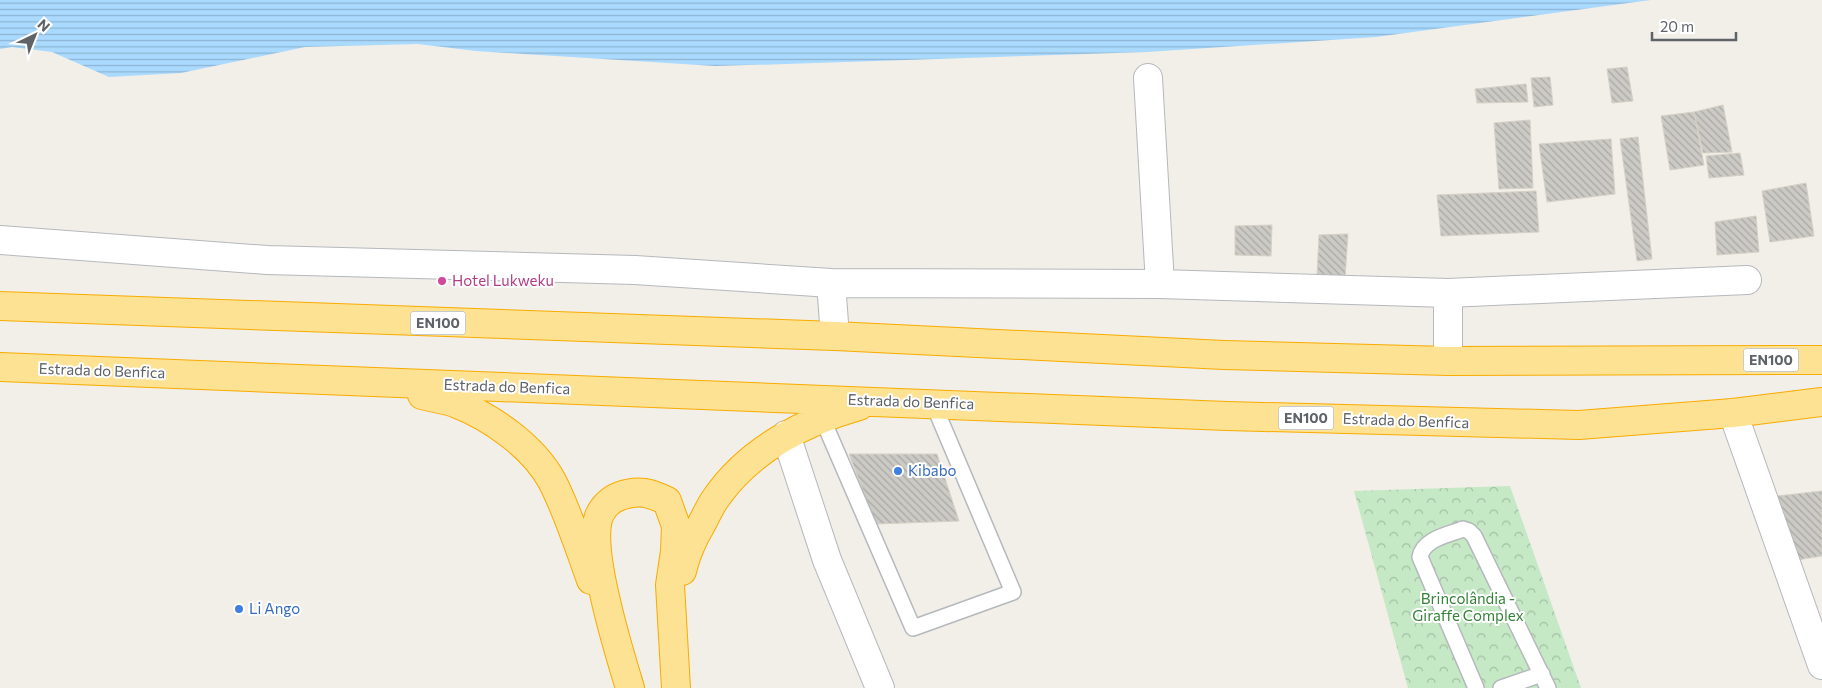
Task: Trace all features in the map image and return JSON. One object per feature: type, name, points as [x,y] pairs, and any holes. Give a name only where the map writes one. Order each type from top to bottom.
[{"type":"highway","name":"EN100","points":[[0,306],[835,336],[1214,355],[1448,361],[1822,360]]},
{"type":"highway","name":"Estrada do Benfica","points":[[0,366],[878,400],[1227,416],[1579,426],[1733,413],[1822,402]]},
{"type":"highway","points":[[362,381],[454,403],[497,426],[536,458],[551,480],[614,636],[630,688]]},
{"type":"highway","points":[[672,621],[686,553],[716,498],[735,475],[786,435],[822,418],[878,400]]},
{"type":"highway","points":[[614,636],[596,537],[600,516],[611,499],[631,492],[650,492],[667,501],[676,526],[675,551],[670,585],[676,688]]},
{"type":"street","points":[[1148,78],[1160,284]]},
{"type":"street","points":[[0,240],[267,260],[634,270],[831,283],[1160,284],[1448,292],[1747,280]]},
{"type":"street","points":[[831,283],[835,336]]},
{"type":"street","points":[[1448,292],[1448,361]]},
{"type":"street","points":[[1733,413],[1822,665]]},
{"type":"street","points":[[786,435],[827,560],[880,688]]},
{"type":"lane","points":[[822,418],[913,628],[1013,592],[933,403]]},
{"type":"lane","points":[[1476,688],[1420,557],[1421,550],[1426,544],[1463,530],[1469,530],[1474,536],[1545,681],[1501,688]]},
{"type":"green space","name":"Brincolândia - Giraffe Complex","points":[[1510,486],[1581,688],[1408,688],[1354,491]]},
{"type":"water","points":[[0,0],[1651,0],[1376,37],[1147,52],[715,66],[476,51],[418,44],[305,47],[181,73],[109,77],[52,52],[12,47],[0,49]]},
{"type":"building","points":[[1627,67],[1633,101],[1612,103],[1607,69]]},
{"type":"building","points":[[1550,77],[1553,105],[1534,107],[1531,78]]},
{"type":"building","points":[[1526,84],[1528,102],[1477,103],[1475,89]]},
{"type":"building","points":[[1723,105],[1732,152],[1703,153],[1694,112]]},
{"type":"building","points":[[1694,112],[1704,165],[1670,170],[1661,116]]},
{"type":"building","points":[[1530,120],[1533,188],[1499,189],[1494,123]]},
{"type":"building","points":[[1638,137],[1652,259],[1637,261],[1620,139]]},
{"type":"building","points":[[1611,139],[1615,194],[1547,202],[1539,144]]},
{"type":"building","points":[[1740,153],[1744,175],[1709,178],[1706,156]]},
{"type":"building","points":[[1806,183],[1814,236],[1770,242],[1762,191]]},
{"type":"building","points":[[1536,191],[1539,232],[1441,236],[1437,195]]},
{"type":"building","points":[[1756,216],[1759,252],[1717,255],[1715,222]]},
{"type":"building","points":[[1272,225],[1271,256],[1235,255],[1235,226]]},
{"type":"building","points":[[1348,234],[1345,279],[1317,276],[1319,235]]},
{"type":"building","points":[[849,454],[937,454],[959,521],[876,524]]},
{"type":"building","points":[[1822,491],[1822,556],[1791,561],[1768,497]]},
{"type":"place","name":"Hotel Lukweku","points":[[442,281]]},
{"type":"place","name":"Kibabo","points":[[898,471]]},
{"type":"place","name":"Li Ango","points":[[239,609]]}]
